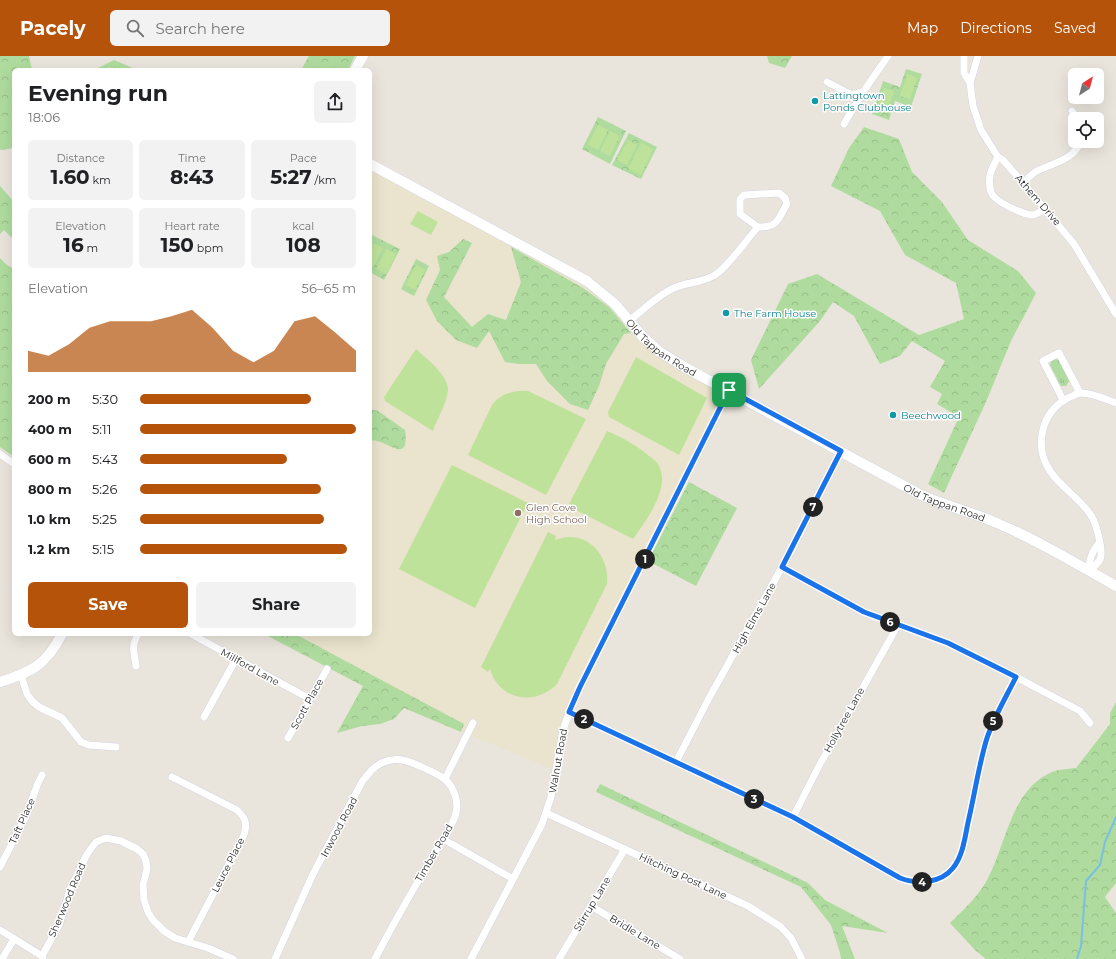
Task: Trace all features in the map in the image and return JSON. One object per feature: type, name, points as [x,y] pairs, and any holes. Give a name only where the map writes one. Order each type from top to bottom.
[{"type":"street","points":[[356,68],[363,56]]},
{"type":"street","points":[[844,124],[863,92],[888,56]]},
{"type":"street","name":"Athem Drive","points":[[964,56],[964,73],[970,83]]},
{"type":"street","name":"Athem Drive","points":[[978,56],[970,83],[971,96],[977,120],[988,142],[998,157],[1003,160],[1045,208],[1074,244],[1116,314]]},
{"type":"street","points":[[827,82],[852,95],[863,92]]},
{"type":"street","points":[[1023,183],[1036,172],[1068,157],[1078,148]]},
{"type":"street","points":[[998,157],[990,172],[991,193],[994,198],[1020,211],[1032,215],[1038,214],[1045,208]]},
{"type":"street","name":"Old Tappan Road","points":[[372,165],[587,281],[609,298],[643,337],[660,352],[686,368],[919,494],[939,503],[1000,524],[1116,586]]},
{"type":"street","points":[[629,321],[666,292],[676,287],[704,280],[716,274],[726,265],[758,227],[770,227],[775,224],[787,204],[785,198],[779,193],[744,195],[740,199],[740,214],[758,227]]},
{"type":"street","points":[[1063,400],[1043,361],[1059,353],[1080,393]]},
{"type":"street","name":"Walnut Road","points":[[471,959],[542,824],[551,797],[563,730],[569,712],[729,390]]},
{"type":"street","points":[[1089,571],[1089,560],[1093,550],[1099,543],[1097,530],[1091,516],[1054,476],[1046,465],[1042,451],[1041,436],[1050,413],[1063,400],[1080,393],[1099,397],[1116,403]]},
{"type":"street","name":"High Elms Lane","points":[[676,762],[708,700],[782,567],[841,451]]},
{"type":"street","points":[[0,454],[12,463]]},
{"type":"street","points":[[782,567],[864,612],[948,643],[1016,677],[1080,711],[1090,723]]},
{"type":"street","name":"Hollytree Lane","points":[[793,817],[819,766],[898,625]]},
{"type":"street","points":[[0,682],[20,675],[42,663],[55,647],[61,636]]},
{"type":"street","points":[[136,666],[133,643],[137,636]]},
{"type":"street","name":"Millford Lane","points":[[195,636],[310,699]]},
{"type":"street","points":[[204,717],[236,659]]},
{"type":"street","name":"Scott Place","points":[[288,738],[327,669]]},
{"type":"street","points":[[20,675],[27,694],[32,701],[40,707],[62,718],[81,742],[89,745],[116,746]]},
{"type":"street","points":[[569,712],[793,817],[900,878],[908,881],[928,882],[945,875],[953,868],[962,853],[980,765],[988,737],[994,721],[1016,677]]},
{"type":"street","points":[[445,779],[473,723]]},
{"type":"street","name":"Inwood Road","points":[[275,959],[313,874],[369,772],[376,766],[388,760],[402,760],[415,764],[445,779]]},
{"type":"street","name":"Taft Place","points":[[0,867],[26,816],[42,775]]},
{"type":"street","name":"Leuce Place","points":[[172,777],[237,810],[242,815],[246,825],[243,837],[188,942]]},
{"type":"street","name":"Timber Road","points":[[375,959],[396,919],[454,820],[457,807],[454,791],[445,779]]},
{"type":"street","name":"Hitching Post Lane","points":[[546,812],[748,906],[781,927],[792,938],[802,959]]},
{"type":"street","name":"Sherwood Road","points":[[43,958],[58,925],[72,885],[87,854],[96,842],[106,838],[121,841],[137,849],[143,854],[147,869],[143,885],[143,894],[148,912],[153,920],[164,931],[174,938],[208,948],[233,959]]},
{"type":"street","points":[[443,839],[513,879]]},
{"type":"street","points":[[0,848],[8,852]]},
{"type":"street","name":"Stirrup Lane","points":[[559,959],[625,849]]},
{"type":"street","name":"Bridle Lane","points":[[591,906],[680,959]]},
{"type":"street","points":[[0,930],[43,958]]},
{"type":"street","points":[[2,959],[14,939]]},
{"type":"shaded area","name":"Glen Cove High School","points":[[372,168],[587,284],[612,303],[656,353],[726,392],[567,712],[554,770],[404,708],[268,636],[372,636]]},
{"type":"green space","points":[[0,56],[29,56],[32,68],[12,68],[12,148],[0,150]]},
{"type":"green space","points":[[309,56],[355,56],[349,68],[302,68]]},
{"type":"green space","points":[[767,56],[792,56],[785,68],[769,63]]},
{"type":"green space","points":[[114,60],[133,68],[98,68]]},
{"type":"green space","points":[[906,69],[922,74],[911,107],[895,101],[889,120],[872,114],[883,81],[900,87]]},
{"type":"green space","points":[[907,74],[917,78],[910,99],[900,96]]},
{"type":"green space","points":[[884,88],[894,91],[887,113],[877,109]]},
{"type":"green space","points":[[598,117],[626,131],[610,164],[582,149]]},
{"type":"green space","points":[[598,125],[608,130],[598,150],[588,145]]},
{"type":"green space","points":[[864,127],[899,139],[912,172],[942,202],[968,240],[1018,271],[1036,293],[1011,341],[986,402],[944,493],[928,484],[959,417],[937,404],[942,394],[930,387],[945,361],[912,341],[900,356],[880,364],[854,316],[833,302],[820,321],[759,389],[751,360],[788,284],[817,274],[919,335],[964,319],[956,283],[905,255],[880,211],[831,186],[849,148]]},
{"type":"green space","points":[[610,131],[620,136],[610,156],[600,151]]},
{"type":"green space","points":[[629,133],[657,147],[641,179],[612,165]]},
{"type":"green space","points":[[628,140],[637,145],[627,165],[617,160]]},
{"type":"green space","points":[[641,143],[653,149],[641,175],[628,168]]},
{"type":"green space","points":[[0,186],[12,200],[12,238],[4,230],[0,234]]},
{"type":"green space","points":[[418,211],[438,222],[431,235],[410,224]]},
{"type":"green space","points":[[372,235],[400,249],[384,280],[372,273]]},
{"type":"green space","points":[[463,239],[472,243],[444,297],[472,327],[488,314],[506,320],[521,282],[511,247],[583,288],[609,307],[631,333],[624,334],[606,364],[599,386],[588,410],[570,404],[547,381],[536,364],[505,362],[489,331],[477,348],[456,340],[437,321],[426,300],[440,270],[437,256],[449,252]]},
{"type":"green space","points":[[374,243],[383,248],[373,268],[372,267],[372,247]]},
{"type":"green space","points":[[386,249],[396,254],[386,274],[376,269]]},
{"type":"green space","points":[[0,258],[12,268],[12,456],[0,447]]},
{"type":"green space","points":[[416,259],[429,266],[414,296],[401,289]]},
{"type":"green space","points":[[416,265],[425,270],[415,290],[406,285]]},
{"type":"green space","points":[[416,349],[441,373],[447,385],[448,390],[446,400],[433,431],[385,401],[384,397]]},
{"type":"green space","points":[[636,357],[707,398],[679,455],[609,417],[608,412]]},
{"type":"green space","points":[[1055,359],[1059,360],[1070,380],[1066,386],[1061,386],[1050,365],[1051,361]]},
{"type":"green space","points":[[518,391],[528,391],[586,419],[546,495],[468,455],[492,405],[503,395]]},
{"type":"green space","points":[[372,410],[378,411],[405,430],[406,440],[402,449],[397,449],[382,442],[372,441]]},
{"type":"green space","points":[[607,431],[629,442],[644,452],[658,464],[661,473],[662,482],[656,503],[633,539],[568,506]]},
{"type":"green space","points":[[452,465],[528,503],[475,608],[399,569]]},
{"type":"green space","points":[[689,482],[737,508],[696,586],[648,561]]},
{"type":"green space","points":[[548,532],[556,536],[555,540],[566,537],[576,538],[593,546],[600,554],[604,563],[607,573],[607,584],[557,684],[538,696],[528,698],[518,697],[501,688],[490,669],[488,672],[481,667]]},
{"type":"green space","points":[[268,636],[299,636],[464,724],[461,732],[404,708],[394,719],[380,724],[362,726],[337,733],[363,686]]},
{"type":"green space","points":[[1116,702],[1116,883],[1105,897],[1116,913],[1116,959],[986,959],[975,950],[950,923],[971,901],[985,883],[1013,816],[1029,789],[1041,778],[1055,771],[1076,768],[1110,724],[1110,713]]},
{"type":"green space","points":[[600,784],[808,883],[825,900],[888,933],[842,926],[855,959],[841,959],[831,925],[801,887],[596,792]]},
{"type":"waterway","points":[[1077,959],[1081,946],[1086,881],[1100,865],[1105,842],[1116,817]]},
{"type":"place","name":"Lattingtown Ponds Clubhouse","points":[[815,101]]},
{"type":"place","name":"The Farm House","points":[[726,313]]},
{"type":"place","name":"Beechwood","points":[[893,415]]},
{"type":"place","name":"Glen Cove High School","points":[[518,513]]},
{"type":"route","points":[[729,390],[841,451],[782,567],[864,612],[948,643],[1016,677],[994,721],[988,737],[980,765],[962,853],[953,868],[939,878],[928,882],[917,882],[900,878],[793,817],[569,712],[580,687],[729,390]]}]
